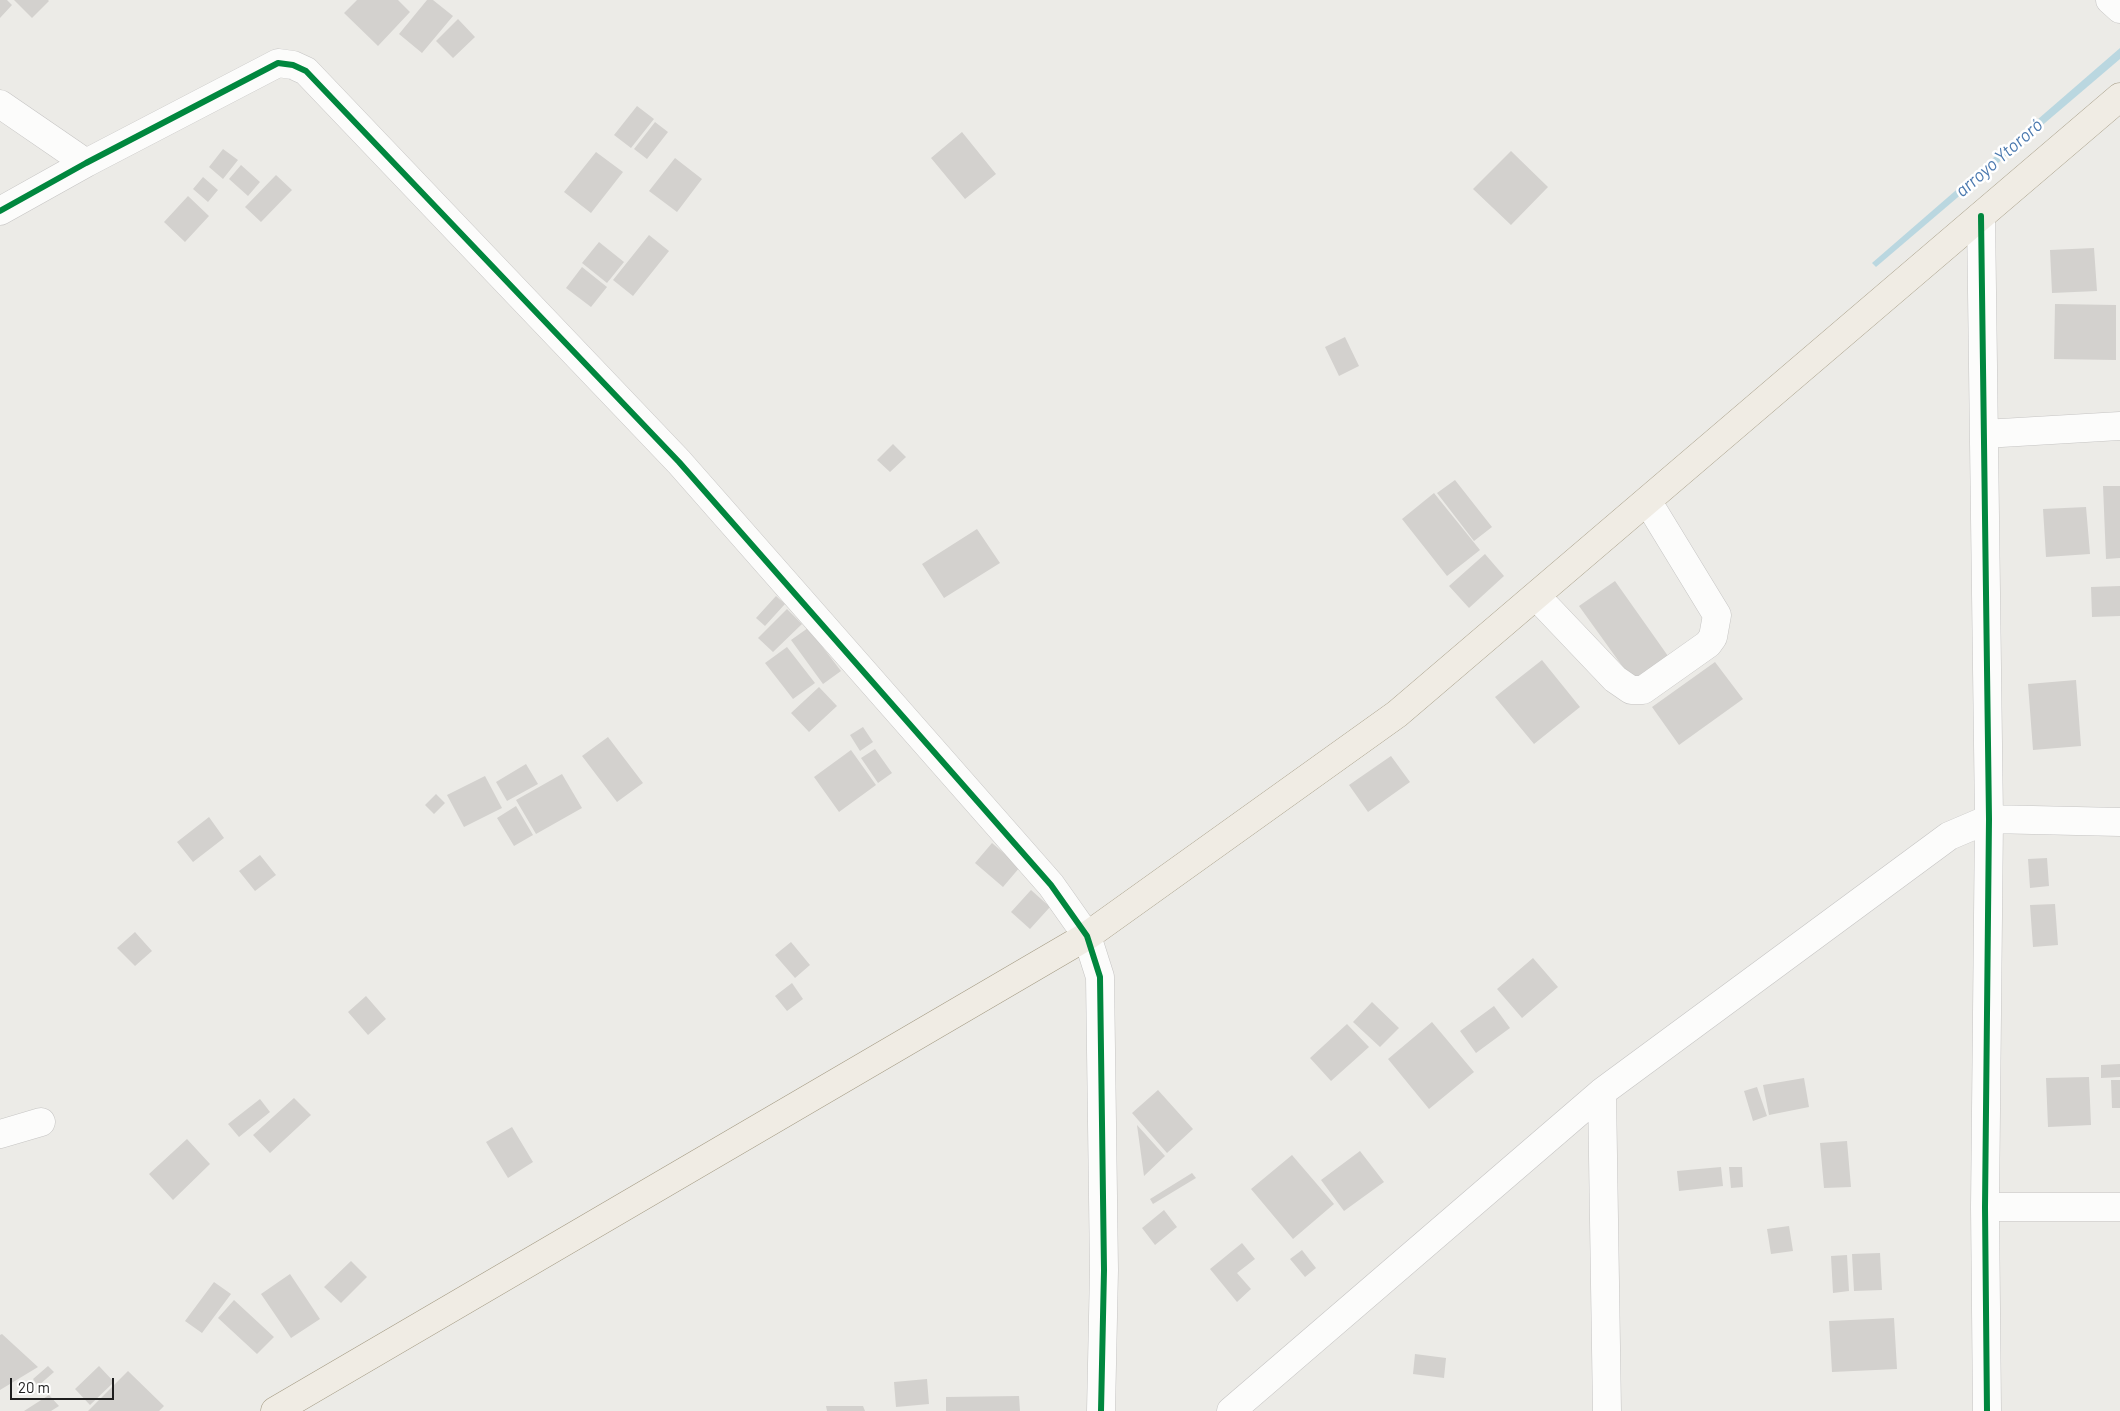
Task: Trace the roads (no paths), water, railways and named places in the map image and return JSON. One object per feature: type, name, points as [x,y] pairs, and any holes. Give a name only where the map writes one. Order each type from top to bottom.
[{"type":"main road","points":[[275,1411],[1088,936],[1397,714],[1537,597],[2120,98]]},
{"type":"street","points":[[2110,0],[2120,9]]},
{"type":"street","points":[[0,212],[86,163],[278,63],[293,65],[306,71],[679,462],[1051,885],[1088,936],[1100,977],[1104,1270],[1101,1411]]},
{"type":"street","points":[[0,104],[86,163]]},
{"type":"street","points":[[1981,216],[1989,819],[1985,1207],[1987,1411]]},
{"type":"street","points":[[1984,434],[2120,426]]},
{"type":"street","points":[[1537,597],[1615,678],[1631,690],[1643,690],[1708,644],[1714,637],[1717,614],[1648,502]]},
{"type":"street","points":[[1231,1411],[1602,1092],[1949,836],[1989,819],[2120,822]]},
{"type":"street","points":[[1602,1092],[1607,1411]]},
{"type":"street","points":[[0,1134],[41,1122]]},
{"type":"street","points":[[1985,1207],[2120,1208]]},
{"type":"water","name":"arroyo Ytororó","points":[[2120,48],[2120,59],[1876,267],[1872,263]]}]
